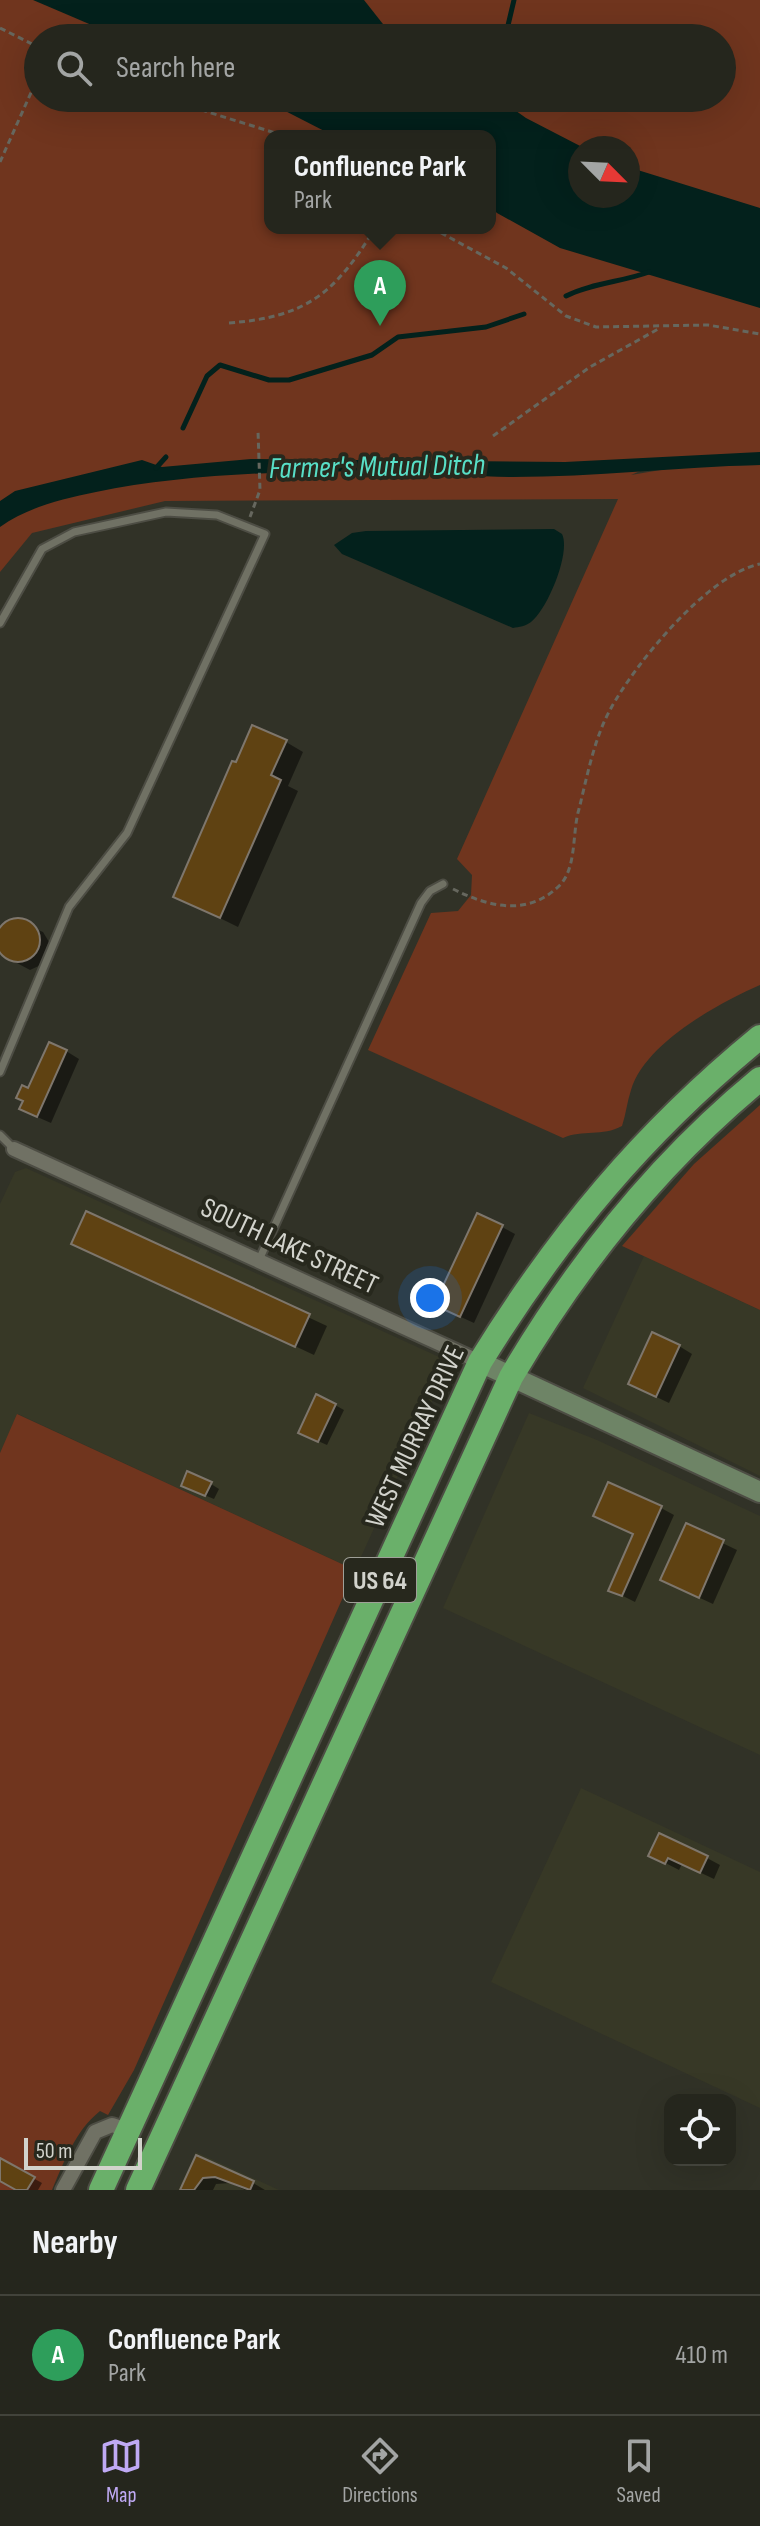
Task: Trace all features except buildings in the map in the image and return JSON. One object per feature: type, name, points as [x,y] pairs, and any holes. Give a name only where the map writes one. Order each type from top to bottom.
[{"type":"highway","name":"WEST MURRAY DRIVE","points":[[101,2190],[480,1362],[546,1259],[621,1167],[674,1111],[760,1037]]},
{"type":"highway","name":"US 64","points":[[138,2190],[511,1377],[577,1273],[630,1206],[713,1118],[760,1079]]},
{"type":"street","name":"SOUTH LAKE STREET","points":[[14,1149],[760,1492]]},
{"type":"street","points":[[63,2190],[95,2132],[112,2125],[128,2130]]},
{"type":"lane","points":[[0,623],[42,549],[74,532],[166,512],[217,515],[265,534],[127,833],[69,907],[0,1072]]},
{"type":"lane","points":[[258,1261],[421,903],[430,891],[443,884]]},
{"type":"lane","points":[[0,1135],[14,1149]]},
{"type":"path","points":[[0,28],[24,40]]},
{"type":"path","points":[[0,162],[24,108]]},
{"type":"path","points":[[208,112],[266,130]]},
{"type":"path","points":[[229,323],[266,320],[301,309],[319,299],[370,234]]},
{"type":"path","points":[[443,234],[506,268],[566,316],[596,327],[708,325],[760,334]]},
{"type":"path","points":[[493,436],[590,367],[662,327]]},
{"type":"path","points":[[246,527],[260,490],[258,431]]},
{"type":"path","points":[[443,884],[483,904],[509,907],[534,902],[561,884],[571,862],[578,810],[601,732],[619,695],[705,595],[731,577],[760,564]]},
{"type":"shaded area","points":[[0,0],[760,0],[760,457],[670,458],[631,475],[678,467],[760,465],[760,985],[685,1027],[651,1056],[631,1090],[622,1126],[563,1138],[368,1050],[431,913],[458,911],[471,895],[472,875],[457,859],[618,499],[165,501],[32,533],[0,572]]},
{"type":"shaded area","points":[[760,1105],[760,1310],[622,1246],[694,1164]]},
{"type":"shaded area","points":[[26,1168],[450,1362],[355,1570],[18,1414],[0,1453],[0,1204],[15,1172]]},
{"type":"shaded area","points":[[644,1256],[760,1310],[760,1476],[583,1388]]},
{"type":"shaded area","points":[[529,1413],[597,1440],[760,1516],[760,1755],[443,1608]]},
{"type":"shaded area","points":[[17,1414],[355,1570],[134,2070],[108,2115],[100,2111],[77,2137],[52,2190],[0,2190],[0,1453]]},
{"type":"shaded area","points":[[581,1788],[760,1872],[760,2108],[736,2094],[730,2094],[491,1982]]},
{"type":"shaded area","points":[[196,2152],[279,2190],[178,2190]]},
{"type":"water","points":[[33,0],[364,0],[383,24],[89,24]]},
{"type":"water","points":[[287,112],[518,112],[568,140],[568,208],[640,208],[640,171],[760,208],[760,308],[560,248],[497,213],[496,130],[322,130]]},
{"type":"water","name":"Farmer's Mutual Ditch","points":[[760,452],[760,465],[574,475],[499,477],[332,471],[211,476],[133,485],[58,501],[22,514],[0,527],[0,501],[15,491],[142,460],[162,467],[251,459],[565,462]]},
{"type":"water","points":[[554,529],[562,534],[564,542],[561,566],[551,593],[531,622],[513,628],[342,554],[334,545],[352,533],[366,531]]},
{"type":"waterway","points":[[508,24],[514,0]]},
{"type":"waterway","points":[[566,296],[649,272]]},
{"type":"waterway","points":[[183,428],[207,376],[220,365],[269,380],[289,380],[372,355],[398,337],[486,327],[524,314]]},
{"type":"waterway","points":[[156,468],[166,457]]},
{"type":"place","name":"Confluence Park","points":[[380,326]]}]
